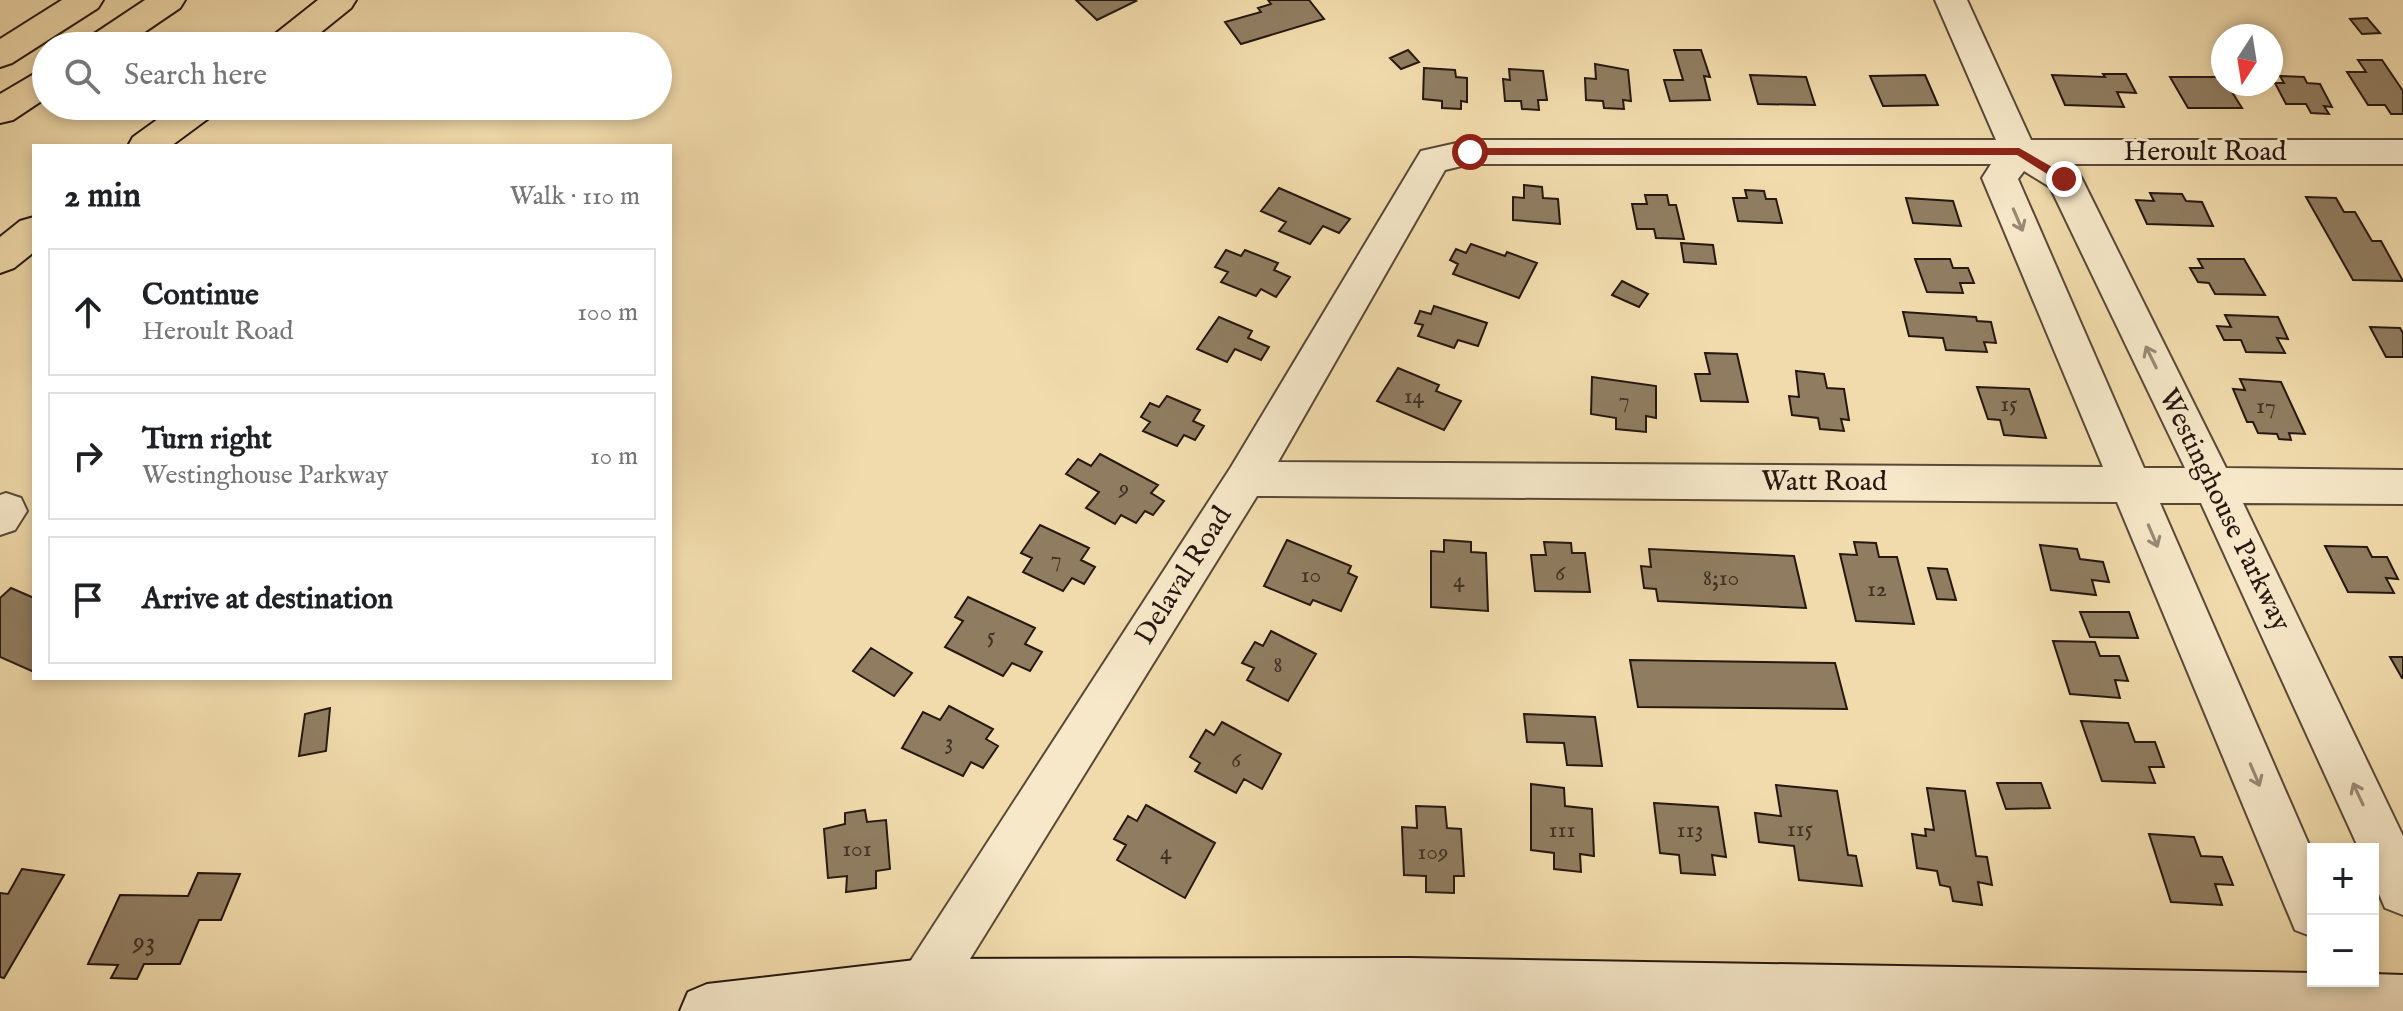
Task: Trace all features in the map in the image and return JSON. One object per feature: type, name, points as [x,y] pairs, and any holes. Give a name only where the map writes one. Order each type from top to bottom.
[{"type":"highway","points":[[36,32],[86,0]]},
{"type":"highway","points":[[121,32],[168,0]]},
{"type":"highway","points":[[296,32],[330,0]]},
{"type":"highway","points":[[299,32],[339,0]]},
{"type":"highway","points":[[0,55],[32,35]]},
{"type":"highway","points":[[0,111],[32,91]]},
{"type":"highway","points":[[149,144],[181,120]]},
{"type":"highway","points":[[0,258],[32,233]]},
{"type":"main road","points":[[707,1011],[924,986],[1410,985],[2019,1003],[2403,1001]]},
{"type":"street","points":[[1951,0],[2019,152],[2000,178],[2307,898]]},
{"type":"street","name":"Heroult Road","points":[[1433,160],[1470,152],[2403,152]]},
{"type":"street","name":"Westinghouse Parkway","points":[[2019,152],[2064,179],[2214,486],[2403,890]]},
{"type":"street","name":"Delaval Road","points":[[924,986],[1246,479],[1433,160]]},
{"type":"street","name":"Watt Road","points":[[1246,479],[2403,487]]},
{"type":"street","points":[[2379,978],[2403,1001]]},
{"type":"building","points":[[1076,0],[1134,0],[1136,1],[1097,20]]},
{"type":"building","points":[[1268,0],[1309,0],[1324,19],[1241,44],[1225,22],[1261,12],[1258,8],[1271,4]]},
{"type":"building","points":[[2367,18],[2380,33],[2362,34],[2350,19]]},
{"type":"building","points":[[1408,50],[1419,62],[1401,69],[1390,58]]},
{"type":"building","points":[[1674,50],[1701,50],[1710,77],[1704,76],[1710,100],[1670,101],[1664,80],[1683,80]]},
{"type":"building","points":[[2358,60],[2382,60],[2403,91],[2403,114],[2391,114],[2385,105],[2368,105],[2347,72],[2366,72]]},
{"type":"building","points":[[1595,64],[1628,70],[1631,101],[1623,100],[1624,109],[1604,108],[1603,101],[1586,100],[1585,78],[1596,79]]},
{"type":"building","points":[[1424,68],[1455,70],[1456,77],[1467,78],[1467,102],[1461,101],[1461,109],[1442,108],[1442,101],[1423,99]]},
{"type":"building","points":[[1509,69],[1543,71],[1547,100],[1538,100],[1539,110],[1522,109],[1521,101],[1505,101],[1503,79],[1510,80]]},
{"type":"building","points":[[2103,74],[2126,74],[2136,93],[2117,92],[2124,107],[2065,105],[2052,75],[2105,77]]},
{"type":"building","points":[[1750,75],[1806,77],[1815,105],[1758,104]]},
{"type":"building","points":[[1925,75],[1938,105],[1883,106],[1870,76]]},
{"type":"building","points":[[2283,76],[2304,77],[2307,83],[2320,84],[2332,107],[2324,106],[2329,114],[2311,113],[2306,104],[2286,104],[2282,96]]},
{"type":"building","points":[[2170,77],[2211,77],[2211,96],[2234,96],[2242,108],[2188,108]]},
{"type":"building","points":[[1524,185],[1542,187],[1543,198],[1558,199],[1560,224],[1513,220],[1513,197],[1524,198]]},
{"type":"building","points":[[1279,188],[1350,219],[1339,233],[1323,226],[1310,244],[1279,231],[1286,222],[1261,211]]},
{"type":"building","points":[[1745,190],[1764,191],[1766,199],[1776,199],[1782,223],[1738,221],[1733,198],[1747,198]]},
{"type":"building","points":[[2150,193],[2182,194],[2186,201],[2202,202],[2213,226],[2147,224],[2136,200],[2154,201]]},
{"type":"building","points":[[1645,195],[1667,195],[1669,205],[1676,205],[1684,239],[1656,238],[1654,229],[1637,229],[1632,204],[1647,204]]},
{"type":"building","points":[[2306,197],[2336,198],[2344,212],[2355,212],[2372,241],[2381,241],[2403,281],[2353,280]]},
{"type":"building","points":[[1906,198],[1953,201],[1961,226],[1913,223]]},
{"type":"building","points":[[1681,243],[1713,245],[1716,264],[1684,262]]},
{"type":"building","points":[[1471,244],[1537,263],[1519,298],[1453,274],[1458,264],[1450,260],[1456,249],[1466,253]]},
{"type":"building","points":[[1226,250],[1241,256],[1245,250],[1278,263],[1274,270],[1290,277],[1276,297],[1261,289],[1256,296],[1221,282],[1228,272],[1215,267]]},
{"type":"building","points":[[1915,259],[1950,259],[1953,268],[1968,268],[1974,283],[1960,283],[1963,293],[1927,292]]},
{"type":"building","points":[[2198,259],[2244,259],[2265,295],[2215,294],[2209,283],[2198,282],[2190,268],[2203,268]]},
{"type":"building","points":[[1622,281],[1648,294],[1639,307],[1612,295]]},
{"type":"building","points":[[1434,306],[1487,323],[1478,346],[1458,340],[1454,348],[1418,336],[1423,325],[1415,323],[1420,311],[1431,314]]},
{"type":"building","points":[[1903,312],[1976,317],[1977,321],[1991,322],[1996,343],[1984,342],[1987,352],[1946,350],[1943,338],[1909,336]]},
{"type":"building","points":[[2225,315],[2278,317],[2288,339],[2277,338],[2285,353],[2246,352],[2241,340],[2224,340],[2217,326],[2231,327]]},
{"type":"building","points":[[1219,317],[1252,331],[1248,338],[1269,347],[1261,360],[1235,349],[1227,362],[1197,349]]},
{"type":"building","points":[[2370,327],[2400,328],[2403,333],[2403,357],[2386,357]]},
{"type":"building","points":[[1705,353],[1737,354],[1748,402],[1701,401],[1695,374],[1710,374]]},
{"type":"building","points":[[1398,368],[1439,385],[1436,391],[1461,401],[1444,430],[1377,401]]},
{"type":"building","points":[[1796,371],[1824,374],[1827,388],[1844,389],[1849,420],[1841,419],[1844,431],[1820,429],[1818,418],[1792,415],[1789,396],[1799,397]]},
{"type":"building","points":[[1592,377],[1656,386],[1656,418],[1646,416],[1646,432],[1616,429],[1616,418],[1591,414]]},
{"type":"building","points":[[2240,379],[2281,382],[2305,434],[2289,433],[2291,440],[2279,439],[2277,434],[2258,433],[2253,422],[2247,422],[2233,389],[2245,390]]},
{"type":"building","points":[[1977,387],[2029,389],[2046,438],[2004,435],[2000,420],[1988,419]]},
{"type":"building","points":[[1167,396],[1200,410],[1193,421],[1204,426],[1195,440],[1184,435],[1177,446],[1143,431],[1150,422],[1141,417],[1150,403],[1159,407]]},
{"type":"building","points":[[1100,454],[1158,485],[1151,493],[1164,501],[1153,515],[1145,511],[1136,523],[1121,515],[1115,524],[1086,508],[1099,492],[1066,474],[1078,459],[1091,466]]},
{"type":"building","points":[[1040,525],[1089,548],[1081,560],[1095,567],[1084,584],[1072,578],[1063,591],[1023,572],[1032,558],[1021,553]]},
{"type":"building","points":[[1287,540],[1351,566],[1348,573],[1357,577],[1341,611],[1313,600],[1310,605],[1264,586]]},
{"type":"building","points":[[1444,540],[1471,542],[1471,552],[1486,553],[1488,611],[1431,607],[1431,551],[1444,552]]},
{"type":"building","points":[[1544,542],[1571,543],[1572,553],[1585,553],[1590,592],[1535,591],[1531,555],[1546,555]]},
{"type":"building","points":[[1854,542],[1876,543],[1879,557],[1897,557],[1914,624],[1856,621],[1840,554],[1857,555]]},
{"type":"building","points":[[2040,545],[2077,549],[2080,559],[2103,562],[2109,582],[2092,580],[2096,595],[2051,590]]},
{"type":"building","points":[[2325,546],[2367,547],[2372,557],[2387,557],[2398,579],[2386,578],[2394,593],[2348,592]]},
{"type":"building","points":[[1649,549],[1794,556],[1806,608],[1658,601],[1656,589],[1644,588],[1641,566],[1651,567]]},
{"type":"building","points":[[1928,568],[1947,569],[1956,600],[1937,599]]},
{"type":"building","points":[[11,588],[32,597],[32,671],[0,657],[0,598]]},
{"type":"building","points":[[968,597],[1035,628],[1025,644],[1042,652],[1030,671],[1012,663],[1003,676],[945,647],[963,621],[955,617]]},
{"type":"building","points":[[2080,612],[2129,612],[2138,638],[2090,637]]},
{"type":"building","points":[[1271,631],[1316,654],[1288,701],[1247,680],[1254,668],[1242,663],[1255,642],[1263,646]]},
{"type":"building","points":[[2053,641],[2095,642],[2100,656],[2119,656],[2128,681],[2115,680],[2120,698],[2070,694]]},
{"type":"building","points":[[871,648],[912,673],[894,696],[853,671]]},
{"type":"building","points":[[2390,657],[2403,657],[2403,678],[2402,678]]},
{"type":"building","points":[[1630,660],[1835,663],[1847,709],[1638,707]]},
{"type":"building","points":[[949,706],[993,729],[986,739],[998,746],[983,768],[971,762],[963,776],[902,748],[923,712],[940,720]]},
{"type":"building","points":[[330,708],[326,751],[299,756],[305,714]]},
{"type":"building","points":[[1524,714],[1595,717],[1602,766],[1567,765],[1564,743],[1527,742]]},
{"type":"building","points":[[2081,721],[2128,723],[2135,742],[2155,742],[2164,767],[2149,767],[2155,783],[2102,781]]},
{"type":"building","points":[[1222,722],[1281,754],[1262,789],[1244,779],[1236,793],[1195,771],[1200,763],[1190,757],[1206,730],[1214,735]]},
{"type":"building","points":[[1997,783],[2041,783],[2050,808],[2006,809]]},
{"type":"building","points":[[1531,784],[1564,788],[1565,806],[1592,809],[1594,856],[1580,854],[1581,872],[1554,869],[1554,853],[1531,850]]},
{"type":"building","points":[[1776,785],[1837,791],[1848,855],[1856,856],[1862,886],[1799,880],[1794,846],[1759,842],[1755,813],[1781,816]]},
{"type":"building","points":[[1927,788],[1965,791],[1976,856],[1987,857],[1992,885],[1978,882],[1982,905],[1953,901],[1950,887],[1940,885],[1937,871],[1917,868],[1912,834],[1926,836],[1925,829],[1934,830]]},
{"type":"building","points":[[1654,803],[1718,807],[1726,857],[1712,855],[1715,875],[1681,873],[1679,855],[1660,853]]},
{"type":"building","points":[[1146,805],[1215,843],[1185,898],[1117,860],[1126,845],[1114,839],[1128,816],[1137,821]]},
{"type":"building","points":[[1416,806],[1445,807],[1447,828],[1461,829],[1464,876],[1454,876],[1454,893],[1426,892],[1426,876],[1404,875],[1402,827],[1417,828]]},
{"type":"building","points":[[865,810],[867,822],[886,820],[890,869],[876,871],[876,888],[846,892],[847,876],[828,878],[824,829],[845,824],[845,813]]},
{"type":"building","points":[[2149,834],[2194,837],[2201,856],[2222,857],[2233,885],[2215,884],[2222,905],[2171,902]]},
{"type":"building","points":[[22,869],[64,875],[4,978],[0,977],[0,893],[8,894]]},
{"type":"building","points":[[198,873],[240,874],[221,920],[199,920],[180,964],[144,964],[137,979],[111,978],[118,965],[88,964],[120,895],[188,896]]},
{"type":"route","points":[[1470,152],[2019,152],[2064,179]]}]
